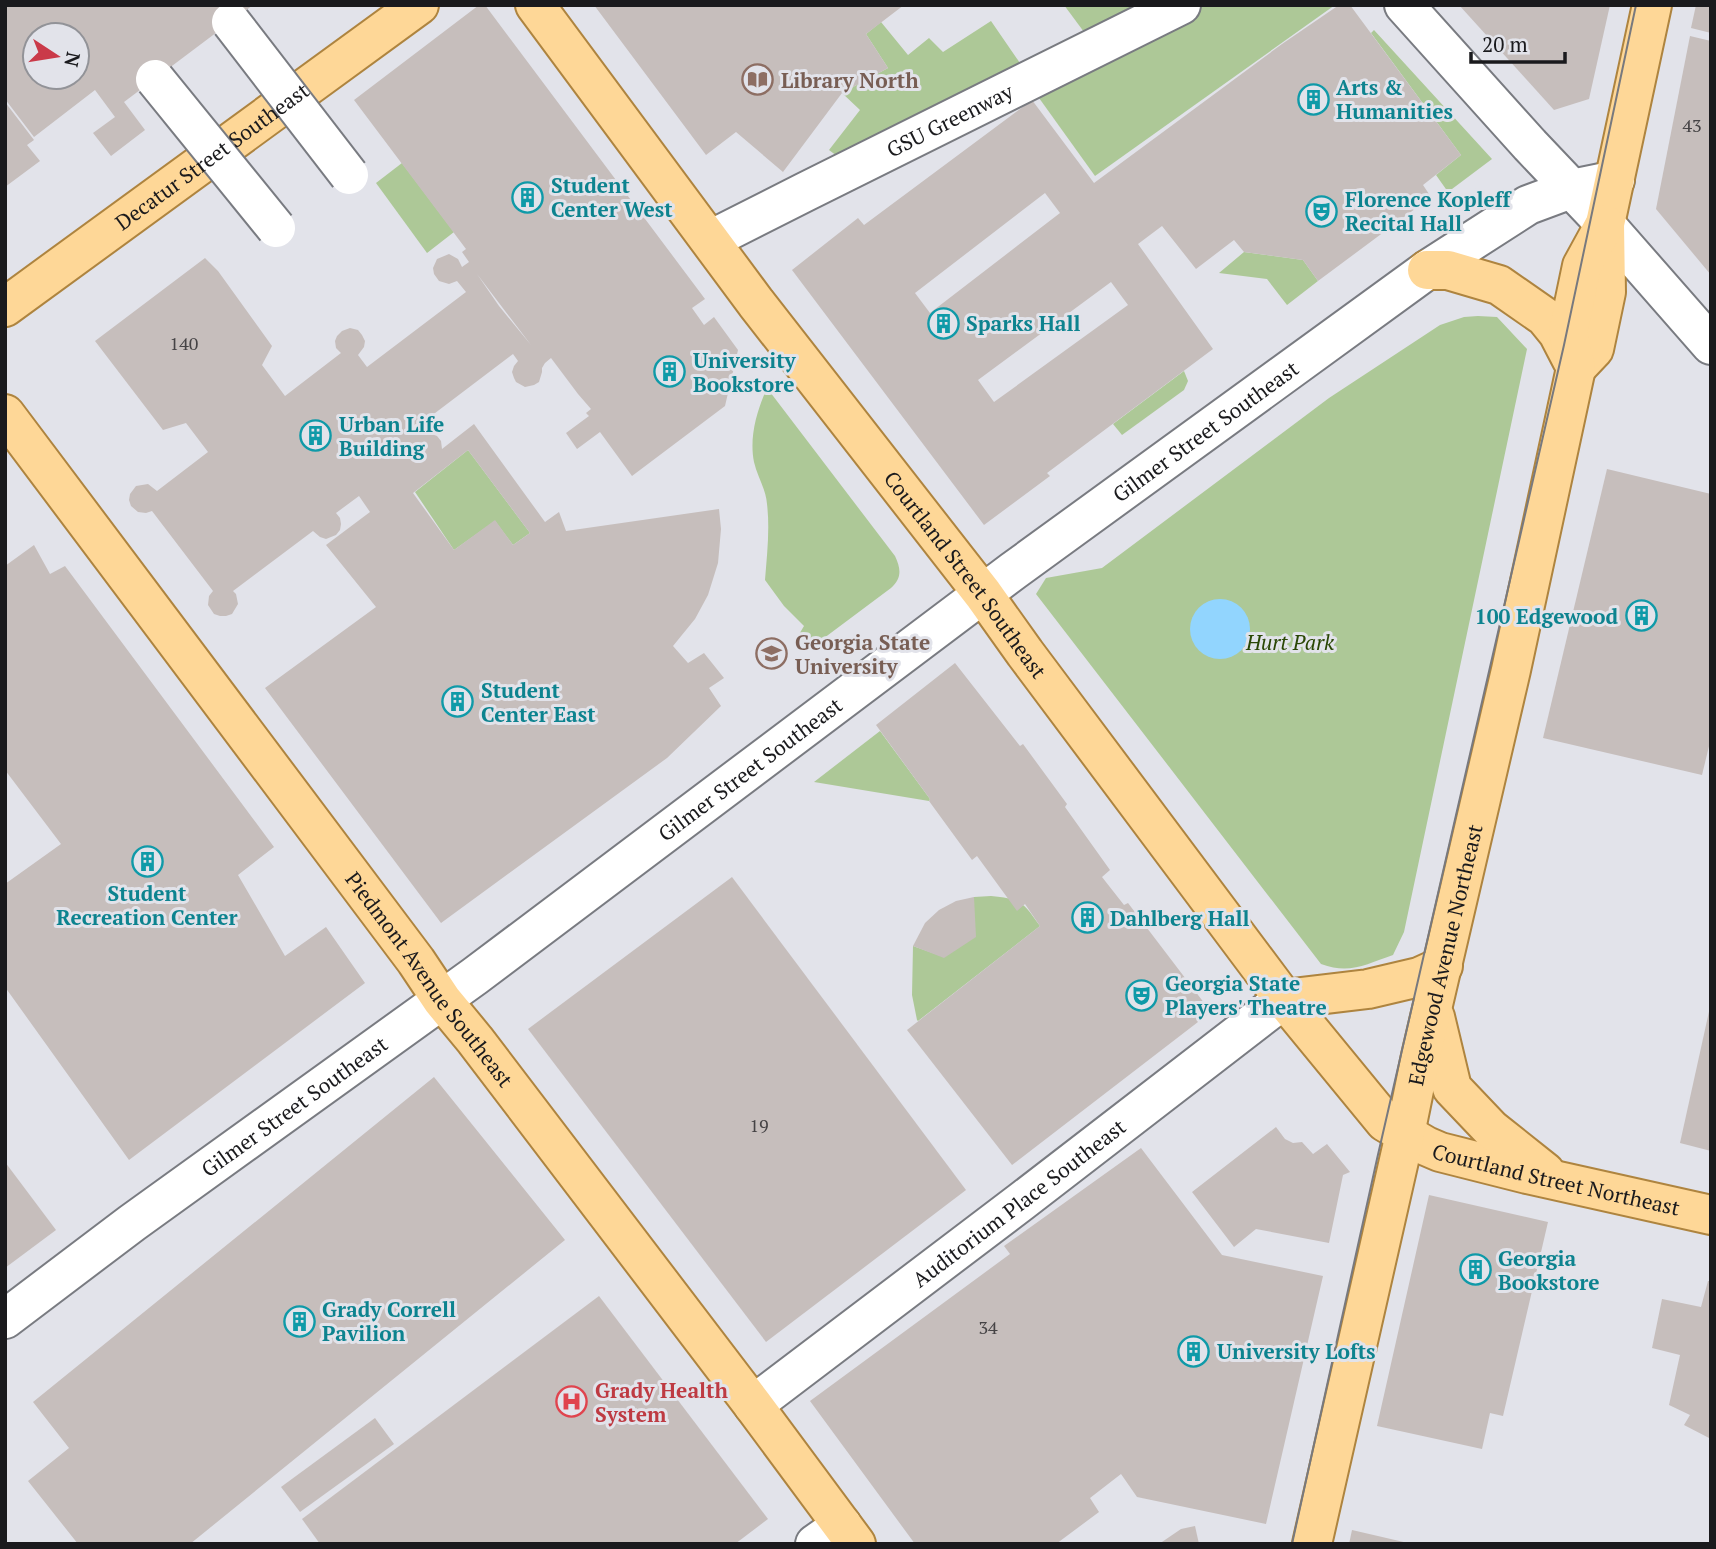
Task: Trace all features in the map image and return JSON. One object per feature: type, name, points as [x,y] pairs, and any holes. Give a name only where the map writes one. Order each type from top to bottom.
[{"type":"main road","name":"Decatur Street Southeast","points":[[5,307],[419,5]]},
{"type":"main road","name":"Courtland Street Southeast","points":[[535,5],[798,359],[984,594],[1025,653],[1284,999],[1385,1122],[1405,1134]]},
{"type":"main road","name":"Edgewood Avenue Northeast","points":[[1312,1544],[1511,670],[1576,368],[1594,349],[1604,304],[1605,225],[1652,5]]},
{"type":"main road","points":[[1427,270],[1448,270],[1499,285],[1540,312],[1558,333],[1576,368]]},
{"type":"main road","name":"Piedmont Avenue Southeast","points":[[5,414],[442,1000],[753,1405],[838,1537]]},
{"type":"main road","points":[[1284,999],[1367,989],[1419,977],[1443,966]]},
{"type":"main road","points":[[1433,1008],[1452,1088],[1491,1129],[1557,1180]]},
{"type":"main road","name":"Courtland Street Northeast","points":[[1405,1134],[1440,1152],[1711,1215]]},
{"type":"street","name":"GSU Greenway","points":[[718,236],[1181,5]]},
{"type":"street","points":[[1404,5],[1711,345]]},
{"type":"street","points":[[231,22],[349,175]]},
{"type":"street","points":[[155,79],[276,228]]},
{"type":"street","name":"Gilmer Street Southeast","points":[[5,1318],[442,1000],[949,618],[1427,270],[1528,205],[1571,189],[1615,180]]},
{"type":"street","name":"Auditorium Place Southeast","points":[[753,1405],[1284,999]]},
{"type":"green space","points":[[1064,5],[1137,5],[1084,32]]},
{"type":"green space","points":[[1198,5],[1335,5],[1095,176],[1034,91]]},
{"type":"green space","points":[[991,21],[1031,79],[853,168],[829,150],[860,110],[842,93],[888,68],[866,34],[881,22],[908,55],[929,38],[943,52]]},
{"type":"green space","points":[[1374,30],[1492,159],[1448,192],[1436,175],[1461,155],[1371,33]]},
{"type":"green space","points":[[402,163],[454,232],[427,253],[376,183]]},
{"type":"green space","points":[[1244,252],[1303,260],[1318,281],[1287,305],[1267,279],[1219,273]]},
{"type":"green space","name":"Hurt Park","points":[[1464,317],[1497,317],[1527,349],[1404,932],[1393,955],[1358,967],[1331,967],[1321,964],[1036,594],[1046,578],[1102,568],[1329,398],[1440,325]]},
{"type":"green space","points":[[1184,371],[1188,381],[1184,390],[1122,435],[1113,424]]},
{"type":"green space","points":[[767,388],[895,556],[899,569],[899,577],[891,588],[808,650],[795,641],[804,626],[784,606],[765,580],[767,504],[754,462],[753,433]]},
{"type":"green space","points":[[468,450],[530,533],[513,545],[495,521],[454,550],[415,492]]},
{"type":"green space","points":[[880,731],[930,799],[929,801],[814,782]]},
{"type":"green space","points":[[991,896],[1021,903],[1040,926],[918,1021],[912,995],[913,946],[944,957],[974,897]]},
{"type":"water","points":[[1220,599],[1237,604],[1245,612],[1250,629],[1245,646],[1237,654],[1220,659],[1203,654],[1195,646],[1190,629],[1195,612],[1203,604]]},
{"type":"building","points":[[5,5],[253,5],[124,102],[145,130],[111,156],[93,133],[115,117],[95,90],[34,137],[5,99]]},
{"type":"building","points":[[479,5],[485,5],[705,299],[692,308],[704,325],[714,317],[738,350],[725,406],[632,476],[600,432],[577,449],[566,433],[589,416],[586,413],[591,409],[551,358],[542,368],[539,382],[525,387],[514,378],[512,372],[518,361],[513,354],[414,429],[419,435],[429,433],[437,436],[442,449],[474,424],[545,522],[559,512],[566,531],[719,509],[721,529],[718,563],[708,595],[695,619],[673,646],[688,663],[704,653],[724,678],[709,688],[721,706],[667,758],[441,923],[265,688],[376,607],[326,545],[370,512],[359,496],[336,513],[341,524],[336,535],[326,539],[313,531],[233,591],[238,604],[232,614],[214,614],[208,605],[213,591],[152,511],[138,512],[129,500],[136,486],[148,484],[157,491],[208,452],[186,423],[163,430],[95,341],[205,258],[218,271],[272,346],[262,365],[285,396],[341,353],[336,348],[335,341],[342,331],[350,328],[358,330],[362,335],[364,347],[358,355],[367,367],[466,292],[457,281],[449,284],[439,281],[433,268],[437,259],[449,254],[458,259],[462,267],[469,262],[462,252],[466,249],[354,100]],"holes":[[[477,274],[531,345],[499,306]],[[468,450],[530,533],[513,545],[495,520],[454,550],[413,493]]]},
{"type":"building","name":"Library North","points":[[594,5],[904,5],[866,34],[888,68],[842,93],[783,172],[736,132],[706,155]]},
{"type":"building","points":[[1339,5],[1350,5],[1461,155],[1423,185],[1431,197],[1318,281],[1303,260],[1244,252],[1234,240],[1196,269],[1162,226],[1138,244],[1213,349],[1047,473],[1050,476],[984,525],[792,270],[858,218],[864,225],[1032,100],[1094,183]],"holes":[[[1045,193],[1060,213],[930,313],[915,293]],[[1111,282],[1128,305],[994,402],[978,380]]]},
{"type":"building","points":[[1459,5],[1610,5],[1589,99],[1554,110]]},
{"type":"building","points":[[1696,5],[1711,5],[1711,33],[1691,28]]},
{"type":"building","points":[[1690,36],[1711,41],[1711,275],[1656,209]]},
{"type":"building","points":[[5,102],[34,140],[27,145],[40,161],[5,187]]},
{"type":"building","name":"100 Edgewood","points":[[1607,469],[1711,494],[1711,738],[1702,775],[1543,738]]},
{"type":"building","name":"Student Recreation Center","points":[[34,545],[50,574],[65,566],[274,847],[238,875],[285,956],[326,927],[365,983],[129,1160],[5,987],[5,884],[61,844],[5,770],[5,566]]},
{"type":"building","name":"Dahlberg Hall","points":[[955,663],[1020,746],[1023,744],[1067,804],[1065,807],[1110,870],[1102,877],[1124,905],[1128,903],[1211,1012],[1012,1165],[907,1030],[1040,926],[1025,904],[1017,911],[977,856],[972,860],[876,725]]},
{"type":"building","points":[[732,877],[966,1190],[766,1342],[528,1029]]},
{"type":"building","points":[[974,897],[976,937],[944,958],[913,946],[925,923],[939,910],[956,901]]},
{"type":"building","points":[[1711,1007],[1711,1151],[1680,1143]]},
{"type":"building","name":"Grady Correll Pavilion","points":[[434,1077],[565,1240],[190,1544],[78,1544],[28,1481],[69,1448],[33,1402]]},
{"type":"building","points":[[1276,1127],[1285,1139],[1293,1143],[1302,1142],[1313,1154],[1327,1144],[1350,1172],[1343,1175],[1329,1243],[1256,1229],[1234,1247],[1192,1192]]},
{"type":"building","points":[[1141,1148],[1222,1255],[1323,1276],[1266,1524],[1137,1497],[1121,1474],[1090,1498],[1099,1512],[1056,1544],[915,1544],[810,1401],[1010,1254],[1004,1246]]},
{"type":"building","points":[[5,1162],[56,1230],[5,1268]]},
{"type":"building","points":[[1429,1195],[1548,1222],[1503,1416],[1490,1413],[1482,1449],[1377,1426]]},
{"type":"building","points":[[1708,1281],[1711,1281],[1711,1439],[1684,1425],[1690,1415],[1669,1405],[1680,1355],[1652,1348],[1662,1299],[1701,1307]]},
{"type":"building","name":"Grady Health System","points":[[599,1296],[768,1519],[735,1544],[320,1544],[302,1519]]},
{"type":"building","points":[[375,1418],[394,1444],[300,1512],[281,1487]]},
{"type":"building","points":[[1195,1526],[1199,1544],[1159,1544],[1181,1529]]},
{"type":"building","points":[[1352,1530],[1408,1543],[1349,1544]]},
{"type":"tram line","points":[[1292,1544],[1377,1159],[1564,345],[1636,5]]},
{"type":"place","name":"Library North","points":[[758,80]]},
{"type":"place","name":"Arts & Humanities","points":[[1313,99]]},
{"type":"place","name":"Student Center West","points":[[528,197]]},
{"type":"place","name":"Florence Kopleff Recital Hall","points":[[1322,211]]},
{"type":"place","name":"Sparks Hall","points":[[943,323]]},
{"type":"place","name":"University Bookstore","points":[[670,372]]},
{"type":"place","name":"Urban Life Building","points":[[316,436]]},
{"type":"place","name":"100 Edgewood","points":[[1641,616]]},
{"type":"place","name":"Georgia State University","points":[[772,654]]},
{"type":"place","name":"Student Center East","points":[[458,702]]},
{"type":"place","name":"Student Recreation Center","points":[[147,861]]},
{"type":"place","name":"Dahlberg Hall","points":[[1087,918]]},
{"type":"place","name":"Georgia State Players' Theatre","points":[[1142,995]]},
{"type":"place","name":"Georgia Bookstore","points":[[1475,1270]]},
{"type":"place","name":"Grady Correll Pavilion","points":[[299,1321]]},
{"type":"place","name":"University Lofts","points":[[1194,1351]]},
{"type":"place","name":"Grady Health System","points":[[572,1402]]}]
